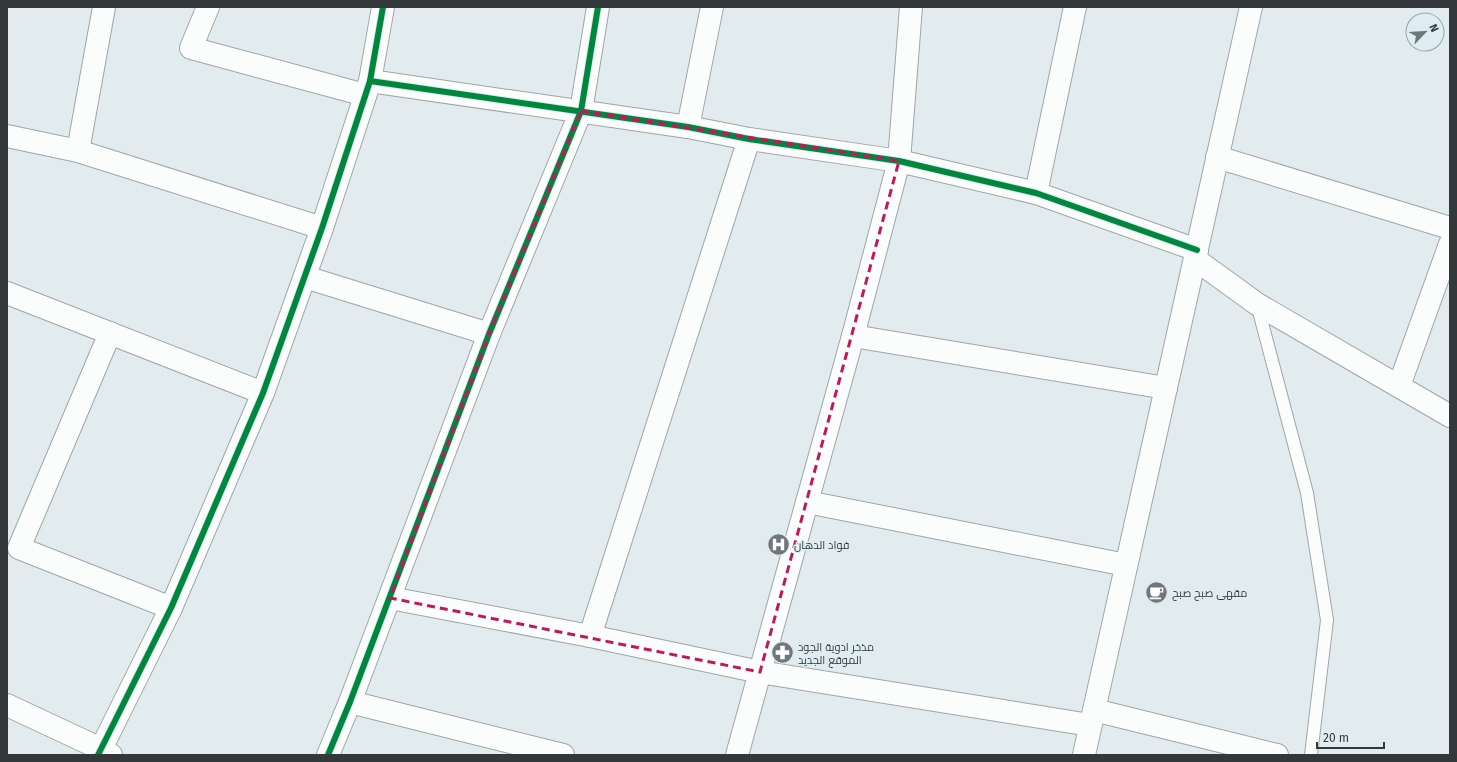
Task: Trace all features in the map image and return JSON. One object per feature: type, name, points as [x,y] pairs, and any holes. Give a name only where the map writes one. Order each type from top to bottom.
[{"type":"street","points":[[78,151],[104,7]]},
{"type":"street","points":[[208,7],[191,48],[368,88],[581,111],[688,127],[749,139],[899,161],[1036,193],[1196,254],[1257,304],[1450,416]]},
{"type":"street","points":[[7,705],[103,753],[171,608],[263,393],[322,228],[368,88],[383,7]]},
{"type":"street","points":[[328,755],[390,598],[489,334],[581,111],[598,7]]},
{"type":"street","points":[[688,127],[712,7]]},
{"type":"street","points":[[737,755],[853,336],[899,161],[911,7]]},
{"type":"street","points":[[1036,193],[1075,7]]},
{"type":"street","points":[[1084,755],[1251,7]]},
{"type":"street","points":[[7,136],[78,151],[322,228]]},
{"type":"street","points":[[590,636],[749,139]]},
{"type":"street","points":[[1217,157],[1450,228]]},
{"type":"street","points":[[1399,386],[1450,244]]},
{"type":"street","points":[[304,277],[489,334]]},
{"type":"street","points":[[7,293],[263,393]]},
{"type":"street","points":[[110,333],[19,548],[171,608]]},
{"type":"street","points":[[853,336],[1166,388]]},
{"type":"street","points":[[807,502],[1126,565]]},
{"type":"street","points":[[390,598],[590,636],[760,672],[1092,718],[1277,755]]},
{"type":"street","points":[[350,702],[563,755]]},
{"type":"lane","points":[[1257,304],[1306,493],[1327,620],[1311,755]]},
{"type":"highlighted area","points":[[581,111],[899,161],[760,672],[390,598],[489,334]]},
{"type":"cycle path","points":[[98,755],[171,608],[263,393],[322,228],[370,81],[383,7]]},
{"type":"cycle path","points":[[328,755],[350,702],[489,334],[581,111],[598,7]]},
{"type":"cycle path","points":[[370,81],[688,127],[749,139],[899,161],[1036,193],[1197,250]]},
{"type":"place","name":"فواد الدهان","points":[[778,545]]},
{"type":"place","name":"مقهى صبح صبح","points":[[1157,593]]},
{"type":"place","name":"مذخر ادوية الجود الموقع الجديد","points":[[783,653]]}]
